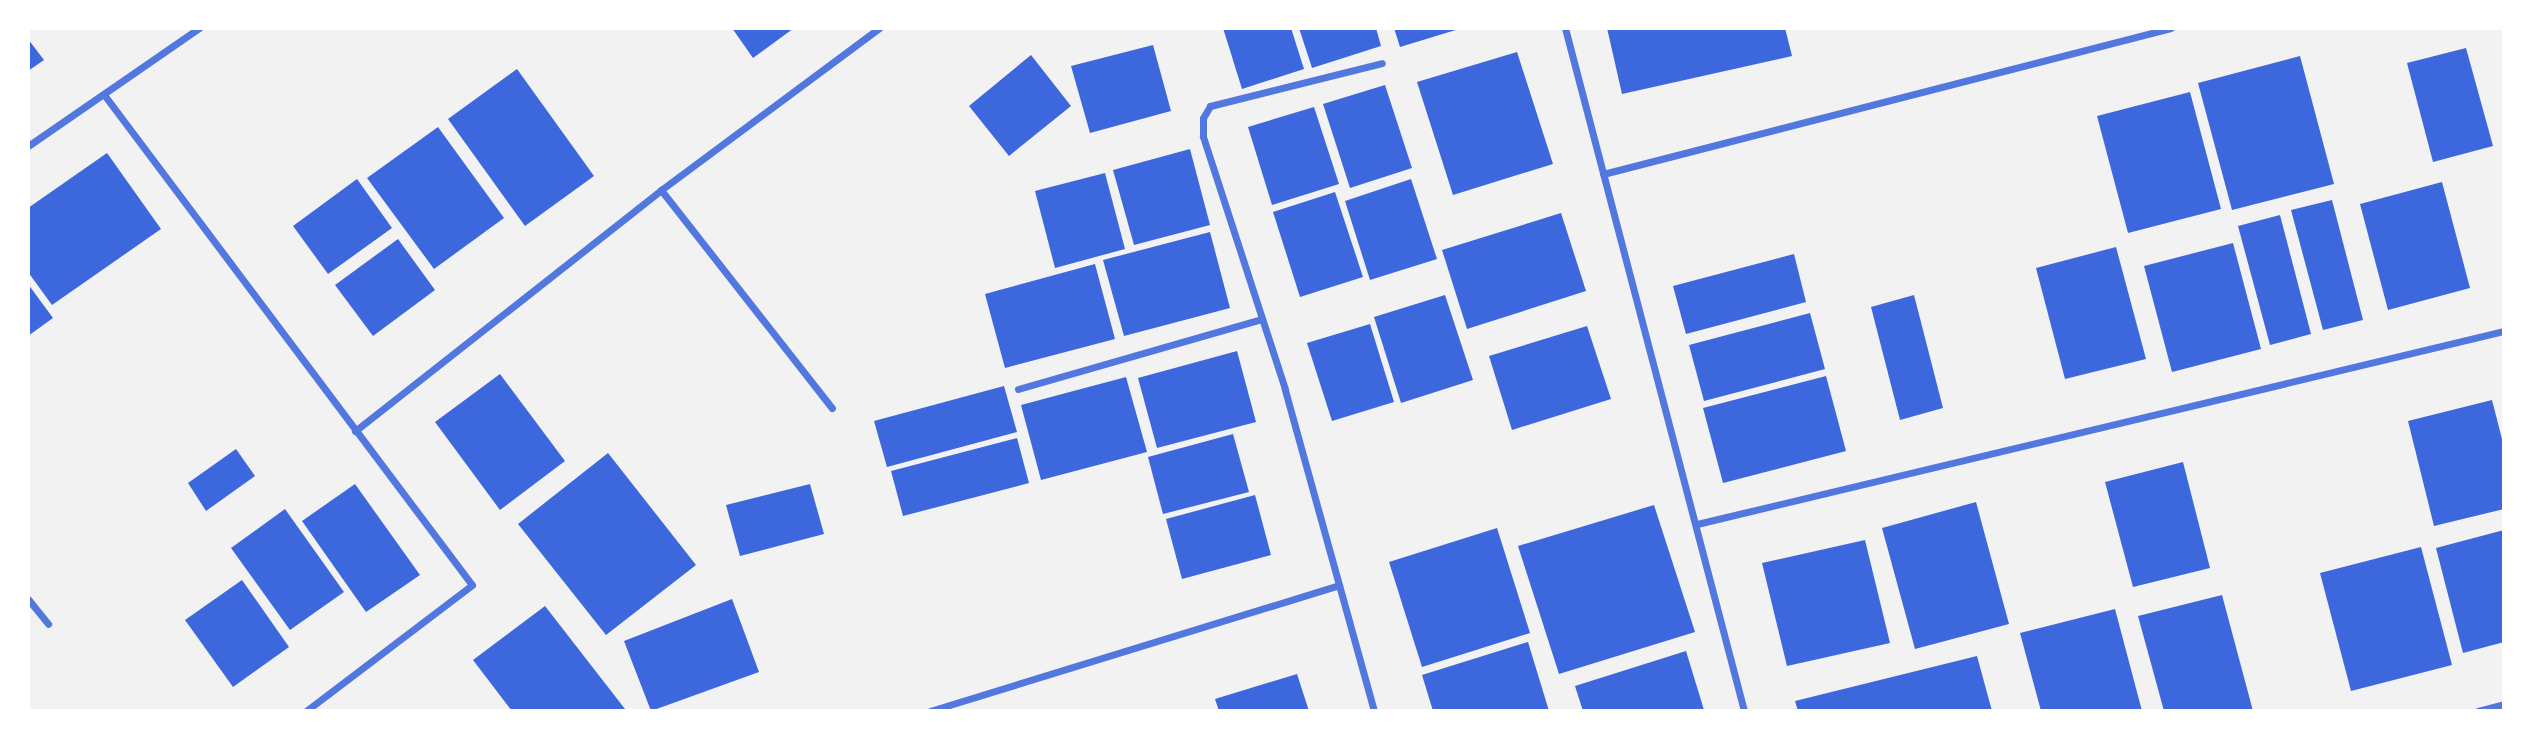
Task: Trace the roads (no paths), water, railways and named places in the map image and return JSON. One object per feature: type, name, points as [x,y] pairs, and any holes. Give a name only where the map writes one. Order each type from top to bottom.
[{"type":"street","points":[[28,146],[105,96],[199,28]]},
{"type":"street","points":[[355,431],[661,190],[878,28]]},
{"type":"street","points":[[1565,28],[1744,711]]},
{"type":"street","points":[[1603,174],[2171,28]]},
{"type":"street","points":[[1374,711],[1285,389],[1203,136],[1203,118],[1210,106],[1382,63]]},
{"type":"street","points":[[105,96],[472,584],[306,711]]},
{"type":"street","points":[[661,190],[832,408]]},
{"type":"street","points":[[1018,389],[1262,319]]},
{"type":"street","points":[[1697,524],[2504,331]]},
{"type":"street","points":[[930,711],[1339,584]]},
{"type":"street","points":[[28,598],[48,624]]},
{"type":"street","points":[[2478,711],[2504,705]]}]
